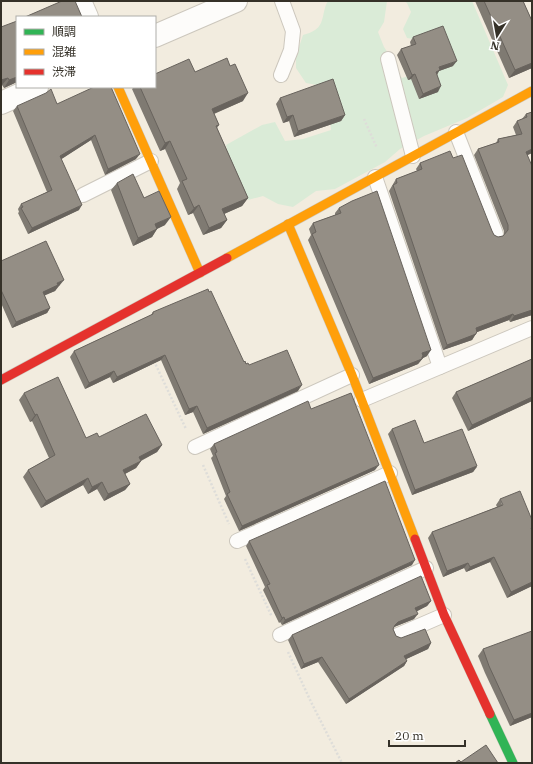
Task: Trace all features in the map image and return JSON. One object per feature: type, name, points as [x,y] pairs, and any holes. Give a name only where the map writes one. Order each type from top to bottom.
[{"type":"street","points":[[80,1],[87,16]]},
{"type":"street","points":[[156,36],[236,1]]},
{"type":"street","points":[[1,103],[35,88]]},
{"type":"street","points":[[118,88],[200,273]]},
{"type":"street","points":[[1,380],[200,273],[532,90]]},
{"type":"street","points":[[288,224],[362,400],[444,615],[513,763]]},
{"type":"lane","points":[[281,75],[291,50],[293,31],[282,1]]},
{"type":"lane","points":[[388,59],[413,156]]},
{"type":"lane","points":[[456,132],[496,234]]},
{"type":"lane","points":[[83,195],[151,161]]},
{"type":"lane","points":[[381,173],[440,367]]},
{"type":"lane","points":[[362,400],[532,328]]},
{"type":"lane","points":[[195,447],[352,375]]},
{"type":"lane","points":[[237,542],[390,473]]},
{"type":"lane","points":[[280,635],[426,568]]},
{"type":"lane","points":[[398,635],[444,615]]},
{"type":"path","points":[[364,119],[381,173]]},
{"type":"green space","points":[[328,1],[387,1],[384,22],[378,32],[396,70],[402,78],[445,66],[438,43],[407,38],[403,29],[411,12],[407,3],[404,1],[472,1],[508,85],[503,97],[467,118],[424,136],[400,149],[385,162],[335,189],[316,191],[293,207],[278,204],[263,196],[248,200],[234,174],[226,145],[262,125],[275,122],[285,141],[303,139],[331,130],[329,108],[317,85],[306,83],[296,68],[296,56],[303,35],[318,27],[322,21]]},
{"type":"building","points":[[62,1],[75,1],[82,16],[27,16]]},
{"type":"building","points":[[484,1],[523,1],[532,21],[532,63],[515,70]]},
{"type":"building","points":[[16,21],[16,77],[9,80],[8,78],[1,80],[1,27]]},
{"type":"building","points":[[443,26],[457,61],[439,67],[440,70],[436,72],[441,86],[423,94],[415,74],[412,75],[401,49],[416,44],[413,37]]},
{"type":"building","points":[[227,58],[230,66],[235,64],[248,93],[212,109],[219,125],[216,126],[248,198],[222,209],[227,220],[209,228],[199,205],[194,208],[182,181],[187,179],[170,141],[165,143],[140,88],[156,88],[156,74],[189,59],[195,72]]},
{"type":"building","points":[[333,79],[345,115],[298,131],[293,115],[287,117],[280,98]]},
{"type":"building","points":[[92,88],[111,88],[140,154],[108,169],[95,135],[60,156],[82,205],[32,228],[21,208],[23,207],[21,204],[52,190],[17,106],[46,93],[51,89],[57,104]]},
{"type":"building","points":[[532,112],[532,149],[526,152],[532,166],[532,310],[514,316],[513,314],[476,328],[476,334],[447,345],[393,185],[397,183],[396,179],[422,169],[420,163],[450,151],[453,158],[462,155],[494,235],[498,237],[503,236],[508,230],[508,225],[478,149],[499,142],[498,139],[522,134],[517,121],[527,117],[526,114]]},
{"type":"building","points":[[133,174],[144,198],[159,191],[171,217],[155,224],[157,229],[138,238],[117,183]]},
{"type":"building","points":[[377,191],[431,350],[422,353],[422,359],[373,378],[312,234],[316,232],[313,223],[341,213],[339,208]]},
{"type":"building","points":[[46,241],[64,280],[57,283],[58,285],[43,292],[50,308],[16,322],[1,290],[1,261]]},
{"type":"building","points":[[208,289],[209,292],[211,291],[244,362],[245,361],[246,364],[248,363],[249,365],[287,350],[302,385],[207,428],[197,406],[189,409],[165,355],[117,377],[114,371],[89,383],[74,351],[153,314],[153,312]]},
{"type":"building","points":[[532,359],[532,397],[472,425],[456,392]]},
{"type":"building","points":[[58,377],[86,438],[97,433],[99,437],[146,414],[162,445],[139,457],[141,461],[123,470],[130,484],[108,494],[102,482],[92,487],[88,478],[46,501],[28,470],[55,455],[37,414],[35,415],[24,393]]},
{"type":"building","points":[[351,393],[379,465],[242,526],[227,494],[230,492],[215,453],[217,452],[214,444],[308,401],[311,409]]},
{"type":"building","points":[[415,420],[424,443],[462,429],[477,466],[415,490],[392,429]]},
{"type":"building","points":[[385,481],[415,560],[285,620],[284,617],[282,618],[267,585],[270,584],[249,541]]},
{"type":"building","points":[[520,491],[532,520],[532,582],[511,592],[494,557],[470,567],[468,563],[447,571],[432,532],[503,505],[500,499]]},
{"type":"building","points":[[421,576],[431,601],[415,608],[418,614],[398,622],[393,629],[396,636],[401,638],[425,629],[431,643],[404,656],[407,661],[349,699],[322,657],[304,664],[292,635]]},
{"type":"building","points":[[532,631],[532,713],[514,720],[489,666],[483,649]]},
{"type":"building","points":[[486,745],[498,763],[455,763],[459,760],[461,762]]},
{"type":"traffic: fast","points":[[490,714],[513,763]]},
{"type":"traffic: slow","points":[[118,88],[200,273]]},
{"type":"traffic: slow","points":[[227,258],[532,91]]},
{"type":"traffic: slow","points":[[288,224],[352,375],[415,539]]},
{"type":"traffic: jam","points":[[1,380],[227,258]]},
{"type":"traffic: jam","points":[[415,539],[444,615],[490,714]]}]
